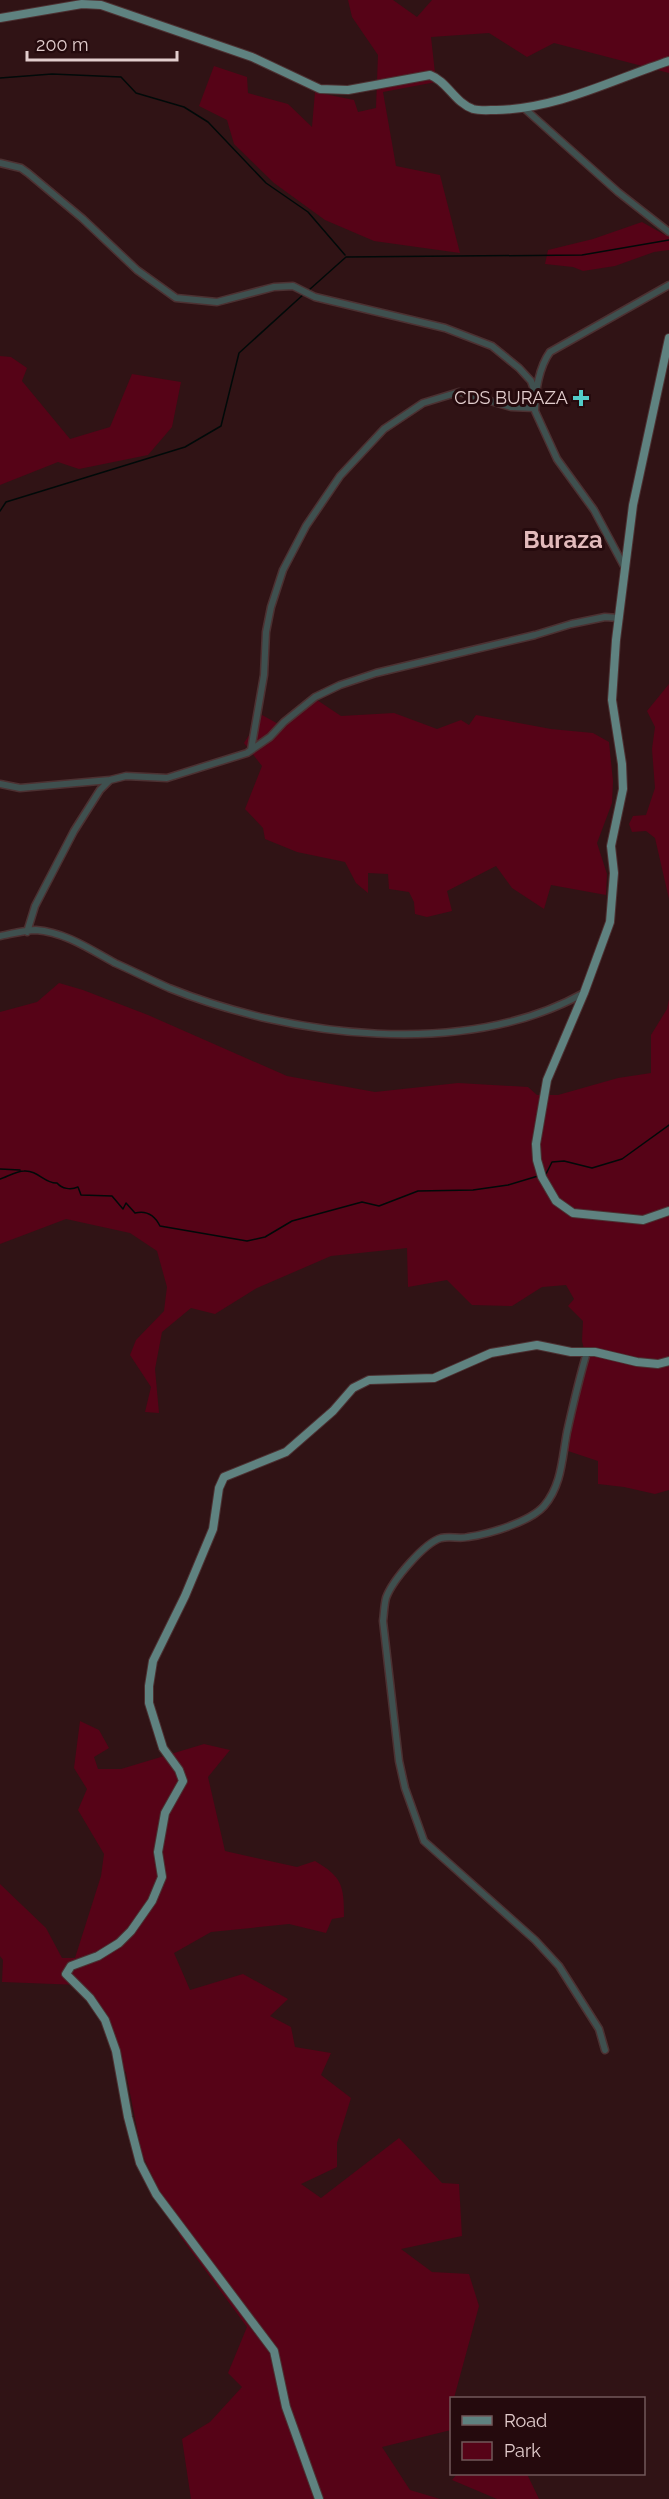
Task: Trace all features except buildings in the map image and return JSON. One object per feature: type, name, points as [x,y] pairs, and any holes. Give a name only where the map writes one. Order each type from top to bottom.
[{"type":"main road","points":[[0,18],[75,5],[101,5],[252,57],[320,89],[348,90],[430,75],[474,109],[525,109],[594,89],[669,60]]},
{"type":"main road","points":[[669,338],[662,379],[639,471],[619,618],[612,700],[622,764],[623,797],[611,846],[614,873],[610,922],[584,993],[547,1080],[536,1144],[537,1160],[542,1176],[556,1201],[575,1214],[643,1220],[669,1211]]},
{"type":"main road","points":[[319,2499],[286,2407],[274,2351],[156,2194],[140,2163],[128,2117],[116,2051],[105,2020],[90,1998],[67,1977],[66,1972],[70,1966],[98,1956],[119,1943],[146,1911],[161,1882],[158,1852],[161,1831],[167,1807],[183,1780],[179,1770],[163,1748],[149,1703],[148,1686],[157,1652],[185,1596],[213,1529],[219,1488],[224,1477],[286,1452],[333,1411],[353,1388],[363,1382],[434,1378],[483,1356],[511,1348],[539,1345],[650,1364],[669,1361]]},
{"type":"street","points":[[525,109],[618,192],[669,232]]},
{"type":"street","points":[[0,164],[21,168],[28,172],[84,219],[137,270],[176,298],[217,302],[274,287],[293,286],[315,297],[445,328],[492,346],[531,381],[537,398]]},
{"type":"street","points":[[625,568],[594,510],[557,459],[535,408],[543,364],[550,352],[669,285]]},
{"type":"street","points":[[251,750],[264,675],[266,632],[283,570],[306,526],[340,476],[384,429],[423,403],[459,392],[511,406],[535,408]]},
{"type":"street","points":[[0,784],[20,788],[110,780],[126,776],[167,778],[251,750],[270,737],[284,722],[315,697],[340,685],[402,665],[535,635],[571,624],[605,617],[619,618]]},
{"type":"street","points":[[27,932],[35,906],[74,831],[100,790],[110,780]]},
{"type":"street","points":[[0,936],[47,932],[71,940],[167,987],[227,1009],[303,1026],[349,1031],[462,1032],[532,1016],[555,1008],[584,993]]},
{"type":"street","points":[[587,1352],[568,1429],[562,1469],[546,1503],[526,1518],[492,1532],[470,1537],[441,1538],[431,1543],[419,1554],[390,1590],[383,1621],[399,1761],[405,1788],[424,1841],[535,1940],[559,1966],[599,2029],[605,2050]]},
{"type":"green space","points":[[348,0],[393,0],[417,17],[432,0],[669,0],[669,73],[554,43],[527,57],[489,33],[431,37],[436,82],[383,92],[396,166],[440,175],[460,253],[374,241],[325,220],[274,183],[234,144],[227,120],[199,106],[214,66],[247,77],[248,93],[288,104],[312,127],[315,92],[354,100],[358,112],[376,108],[378,55],[352,17]]},
{"type":"green space","points":[[642,222],[665,235],[669,233],[669,250],[654,252],[615,266],[583,271],[573,267],[545,264],[548,250],[593,239]]},
{"type":"green space","points":[[0,356],[11,357],[27,368],[22,381],[70,439],[110,427],[132,374],[181,382],[172,427],[148,455],[79,469],[58,462],[0,485]]},
{"type":"green space","points":[[669,684],[669,899],[655,838],[646,831],[632,832],[629,824],[633,816],[646,815],[655,788],[652,749],[655,727],[647,711]]},
{"type":"green space","points":[[317,700],[341,716],[394,713],[437,729],[461,720],[469,725],[476,715],[551,729],[593,733],[609,742],[613,781],[612,803],[597,843],[607,874],[606,895],[551,885],[544,909],[512,888],[496,866],[447,891],[452,911],[427,917],[415,914],[414,902],[409,892],[389,889],[388,874],[368,873],[368,893],[356,883],[345,862],[297,852],[265,839],[263,828],[245,809],[262,766],[244,743],[262,715],[282,726]]},
{"type":"green space","points":[[59,983],[148,1015],[287,1076],[375,1092],[458,1083],[528,1087],[537,1095],[558,1095],[618,1078],[651,1073],[651,1035],[667,1009],[669,999],[669,1490],[655,1494],[598,1484],[598,1461],[568,1451],[585,1353],[582,1341],[583,1321],[568,1306],[574,1299],[566,1285],[542,1287],[512,1306],[472,1305],[447,1280],[408,1287],[407,1248],[331,1256],[257,1288],[215,1314],[191,1308],[162,1332],[155,1369],[159,1413],[145,1412],[151,1387],[130,1355],[136,1340],[164,1311],[167,1287],[157,1251],[130,1233],[66,1219],[0,1244],[0,1012],[37,1002]]},
{"type":"green space","points":[[80,1721],[99,1730],[109,1748],[94,1757],[98,1769],[121,1769],[204,1744],[230,1750],[208,1777],[225,1851],[297,1867],[315,1861],[331,1872],[340,1883],[344,1917],[332,1919],[326,1933],[289,1924],[211,1932],[174,1953],[190,1990],[243,1974],[288,1999],[270,2016],[291,2027],[295,2047],[331,2053],[321,2075],[351,2098],[337,2143],[337,2167],[301,2184],[321,2198],[399,2138],[442,2183],[459,2184],[462,2236],[401,2249],[432,2272],[469,2274],[479,2306],[454,2397],[450,2397],[450,2430],[382,2447],[410,2490],[440,2499],[191,2499],[182,2439],[210,2422],[242,2387],[228,2373],[247,2327],[180,2236],[142,2154],[126,2073],[107,2031],[80,1985],[2,1982],[0,1884],[46,1928],[62,1958],[75,1958],[101,1876],[104,1854],[78,1810],[87,1789],[74,1768]]},
{"type":"green space","points":[[456,2475],[527,2475],[539,2499],[497,2499],[452,2480]]},
{"type":"waterway","points":[[0,78],[52,74],[121,77],[136,93],[184,107],[208,122],[266,183],[308,212],[345,255]]},
{"type":"waterway","points":[[309,290],[346,257],[582,255],[669,240]]},
{"type":"waterway","points":[[0,511],[6,502],[185,447],[221,426],[239,353],[305,293]]},
{"type":"waterway","points":[[546,1174],[552,1162],[564,1161],[592,1168],[622,1159],[669,1125]]},
{"type":"waterway","points":[[0,1169],[20,1170]]},
{"type":"waterway","points":[[0,1179],[18,1172],[29,1171],[64,1188],[78,1187],[81,1195],[112,1196],[123,1209],[126,1203],[135,1213],[143,1212],[156,1219],[160,1226],[247,1241],[265,1237],[292,1221],[362,1202],[379,1206],[418,1191],[473,1190],[508,1185],[538,1176]]},
{"type":"place","name":"CDS BURAZA","points":[[581,398]]},
{"type":"district","name":"Buraza","points":[[563,540]]}]
